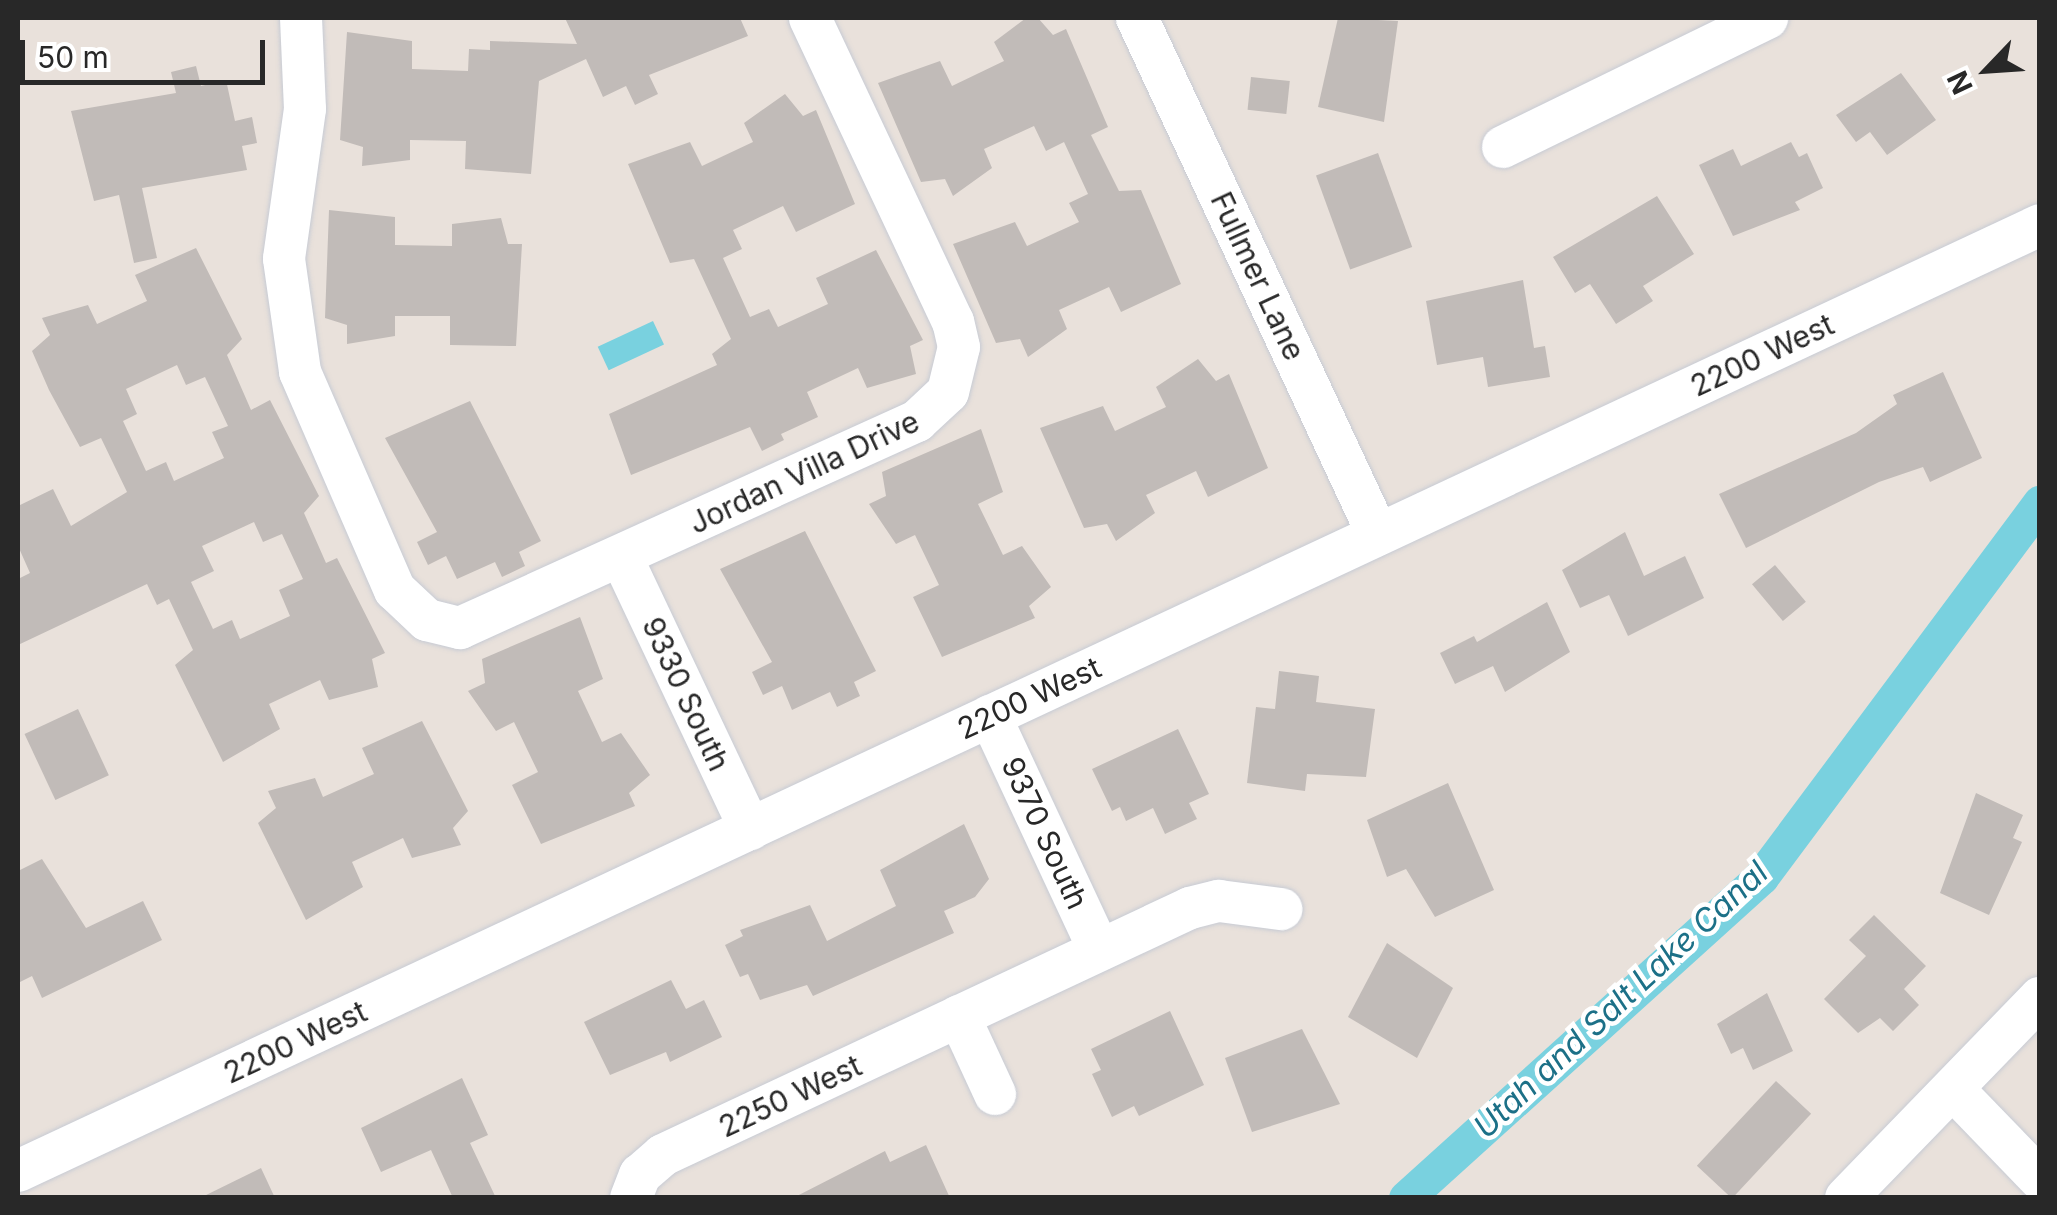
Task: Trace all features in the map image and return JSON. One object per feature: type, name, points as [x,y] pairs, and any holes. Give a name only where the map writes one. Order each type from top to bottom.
[{"type":"street","name":"Jordan Villa Drive","points":[[301,18],[305,109],[284,259],[300,372],[395,590],[444,626],[479,626],[934,410],[956,372],[953,322],[810,18]]},
{"type":"street","name":"Fullmer Lane","points":[[1137,18],[1378,535]]},
{"type":"street","points":[[1503,147],[1768,18]]},
{"type":"street","name":"2200 West","points":[[18,1171],[2040,226]]},
{"type":"street","name":"9330 South","points":[[622,558],[750,829]]},
{"type":"street","name":"9370 South","points":[[990,716],[1099,950]]},
{"type":"street","name":"2250 West","points":[[632,1193],[664,1155],[1204,904],[1281,910]]},
{"type":"street","points":[[1846,1198],[2040,998]]},
{"type":"street","points":[[959,1016],[995,1094]]},
{"type":"street","points":[[1952,1089],[2040,1179]]},
{"type":"water","points":[[653,321],[664,345],[609,370],[598,347]]},
{"type":"building","points":[[565,18],[740,18],[748,36],[649,75],[658,94],[635,105],[626,86],[603,97],[586,59],[539,81],[531,174],[465,169],[466,141],[410,140],[410,160],[362,166],[363,147],[340,140],[347,32],[412,41],[412,69],[468,71],[469,49],[490,50],[490,41],[577,44]]},
{"type":"building","points":[[1026,18],[1038,18],[1053,35],[1066,29],[1108,127],[1091,135],[1119,191],[1141,190],[1181,284],[1121,312],[1109,287],[1059,310],[1067,329],[1028,357],[1020,339],[996,343],[953,244],[1015,222],[1027,246],[1079,222],[1069,203],[1088,194],[1064,142],[1046,151],[1034,126],[984,149],[992,168],[953,196],[945,179],[921,182],[878,83],[940,61],[952,86],[1004,61],[994,42]]},
{"type":"building","points":[[1338,18],[1398,21],[1384,122],[1318,107]]},
{"type":"building","points":[[196,66],[201,86],[226,80],[235,121],[252,117],[257,143],[242,146],[247,170],[142,188],[157,258],[134,263],[119,195],[94,201],[71,111],[176,93],[171,72]]},
{"type":"building","points":[[1901,73],[1936,120],[1887,155],[1870,132],[1856,142],[1836,115]]},
{"type":"building","points":[[1251,77],[1290,81],[1286,114],[1248,110]]},
{"type":"building","points":[[785,94],[803,116],[816,110],[855,204],[796,232],[783,206],[733,230],[742,249],[723,258],[750,317],[769,309],[778,327],[828,304],[816,278],[876,250],[923,340],[910,346],[916,374],[867,388],[858,368],[807,392],[818,417],[781,434],[784,440],[762,451],[750,427],[631,475],[609,414],[717,365],[712,354],[731,339],[694,259],[670,263],[628,164],[690,142],[702,166],[753,142],[744,123]]},
{"type":"building","points":[[1791,142],[1799,157],[1807,153],[1823,188],[1795,202],[1800,210],[1733,236],[1699,165],[1733,149],[1741,166]]},
{"type":"building","points":[[1378,153],[1412,247],[1350,270],[1316,176]]},
{"type":"building","points":[[1657,196],[1694,254],[1643,286],[1653,301],[1616,324],[1590,284],[1575,293],[1553,257]]},
{"type":"building","points":[[329,210],[395,217],[395,245],[452,246],[452,224],[501,218],[508,244],[522,244],[516,346],[450,345],[450,316],[395,316],[395,336],[347,344],[347,325],[325,318]]},
{"type":"building","points":[[196,248],[242,339],[227,355],[251,410],[270,400],[319,496],[304,513],[326,563],[337,558],[385,653],[372,659],[378,687],[329,700],[320,680],[269,704],[280,729],[223,762],[175,665],[193,650],[169,599],[157,605],[147,584],[18,645],[18,579],[30,573],[18,546],[18,506],[53,489],[71,526],[127,492],[101,438],[80,447],[49,390],[32,351],[50,335],[42,318],[88,305],[97,324],[147,301],[135,275]],"holes":[[[177,365],[186,385],[205,377],[228,426],[212,432],[224,458],[174,481],[166,462],[146,471],[123,421],[137,414],[126,389]],[[254,522],[263,542],[282,534],[303,579],[279,590],[290,616],[240,639],[232,620],[213,629],[191,582],[214,571],[202,546]]]},
{"type":"building","points":[[1523,280],[1534,348],[1545,346],[1550,377],[1488,387],[1483,357],[1437,365],[1426,301]]},
{"type":"building","points":[[1198,359],[1216,381],[1229,374],[1268,468],[1208,497],[1196,471],[1146,495],[1155,513],[1116,541],[1107,524],[1084,528],[1040,428],[1103,406],[1115,431],[1166,407],[1156,387]]},
{"type":"building","points":[[1943,372],[1982,458],[1930,482],[1923,467],[1879,482],[1746,548],[1719,494],[1856,433],[1897,404],[1893,395]]},
{"type":"building","points":[[470,401],[541,541],[519,552],[525,566],[502,577],[495,562],[457,579],[446,556],[428,565],[417,542],[437,532],[385,438]]},
{"type":"building","points":[[981,429],[1003,492],[978,504],[1003,555],[1022,546],[1051,587],[1029,606],[1035,618],[942,657],[913,597],[939,585],[915,535],[896,544],[869,504],[886,496],[882,472]]},
{"type":"building","points":[[805,531],[876,671],[854,682],[860,696],[837,707],[830,692],[792,710],[782,686],[763,695],[752,672],[772,662],[720,569]]},
{"type":"building","points":[[1625,532],[1644,576],[1685,556],[1704,598],[1628,636],[1609,595],[1580,608],[1562,570]]},
{"type":"building","points":[[1775,565],[1806,602],[1783,621],[1752,584]]},
{"type":"building","points":[[1547,602],[1570,652],[1505,692],[1493,666],[1455,684],[1440,653],[1474,636],[1477,642]]},
{"type":"building","points":[[580,617],[603,679],[578,691],[602,742],[621,733],[650,775],[629,793],[635,806],[541,844],[512,785],[538,772],[514,722],[496,731],[468,691],[485,683],[482,659]]},
{"type":"building","points":[[1279,671],[1319,676],[1316,702],[1375,709],[1366,777],[1307,774],[1305,791],[1247,783],[1256,707],[1275,709]]},
{"type":"building","points":[[78,709],[109,775],[55,800],[25,734]]},
{"type":"building","points":[[422,721],[468,811],[453,828],[461,845],[412,858],[403,838],[352,862],[363,887],[306,920],[258,823],[276,808],[268,791],[315,778],[323,797],[374,774],[362,748]]},
{"type":"building","points":[[1178,729],[1209,794],[1189,803],[1197,819],[1165,834],[1153,808],[1126,821],[1120,807],[1112,811],[1092,769]]},
{"type":"building","points":[[1448,783],[1494,890],[1435,917],[1406,869],[1387,877],[1367,820]]},
{"type":"building","points":[[1976,793],[2023,815],[2013,838],[2022,842],[1989,915],[1940,893]]},
{"type":"building","points":[[964,824],[989,879],[975,897],[944,911],[954,933],[813,996],[807,985],[760,1000],[748,974],[740,977],[725,945],[743,936],[740,930],[810,905],[827,941],[896,906],[880,870]]},
{"type":"building","points":[[42,859],[86,928],[143,901],[162,940],[42,998],[32,976],[18,983],[18,871]]},
{"type":"building","points":[[1874,915],[1926,966],[1904,989],[1919,1005],[1893,1031],[1880,1018],[1858,1033],[1824,999],[1866,956],[1849,940]]},
{"type":"building","points":[[1387,943],[1453,988],[1417,1058],[1348,1017]]},
{"type":"building","points":[[671,980],[686,1009],[704,1000],[722,1037],[670,1062],[666,1052],[610,1075],[584,1022]]},
{"type":"building","points":[[1767,993],[1793,1051],[1753,1070],[1743,1048],[1731,1054],[1717,1024]]},
{"type":"building","points":[[1170,1011],[1204,1085],[1139,1116],[1134,1106],[1112,1117],[1092,1074],[1101,1070],[1091,1049]]},
{"type":"building","points":[[1302,1029],[1340,1104],[1252,1132],[1225,1058]]},
{"type":"building","points":[[462,1078],[488,1135],[470,1143],[496,1198],[453,1198],[431,1150],[381,1172],[361,1128]]},
{"type":"building","points":[[1776,1081],[1811,1114],[1733,1198],[1697,1166]]},
{"type":"building","points":[[926,1145],[950,1198],[793,1198],[885,1151],[890,1162]]},
{"type":"building","points":[[261,1168],[275,1198],[200,1198]]},
{"type":"waterway","name":"Utah and Salt Lake Canal","points":[[1406,1198],[1761,877],[2040,503]]}]
